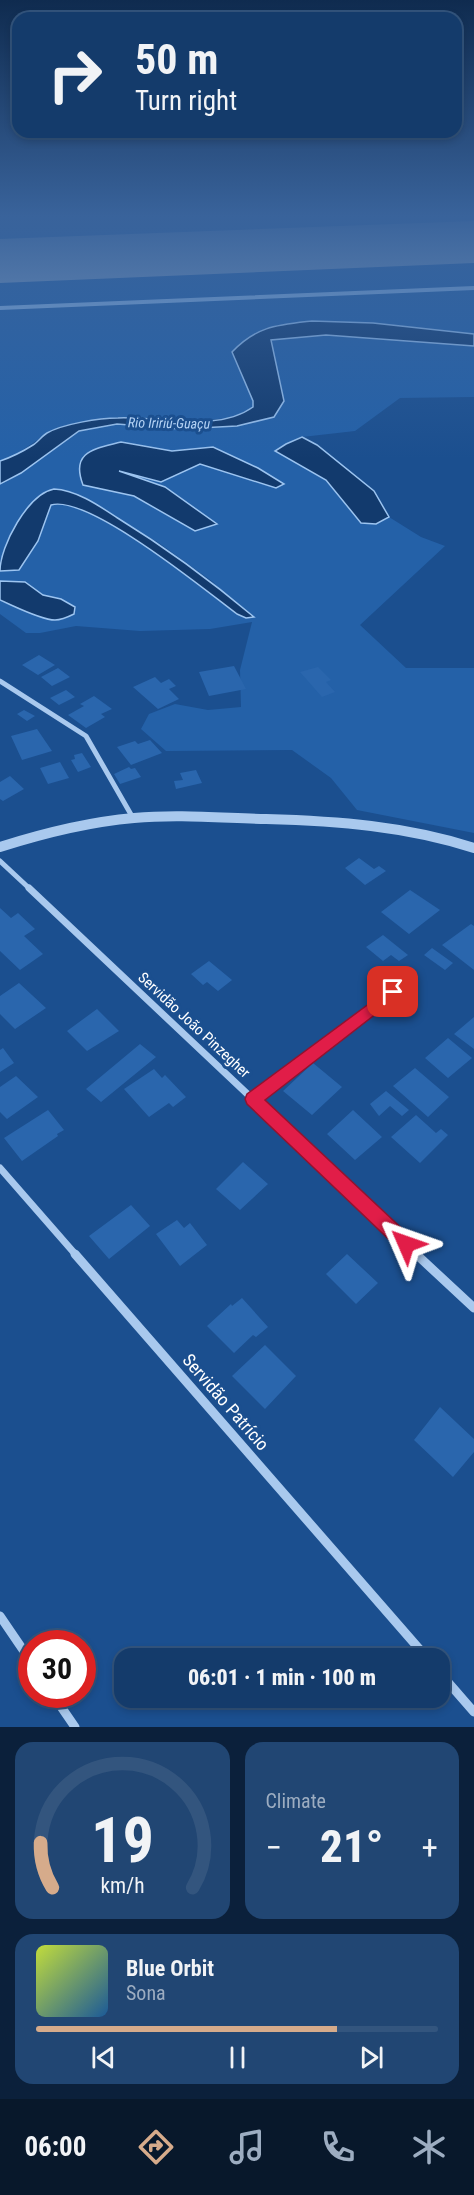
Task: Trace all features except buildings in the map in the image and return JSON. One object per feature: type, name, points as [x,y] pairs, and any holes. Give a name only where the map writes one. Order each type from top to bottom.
[{"type":"street","points":[[0,681],[86,736],[133,819]]},
{"type":"street","points":[[0,847],[77,827],[133,819],[171,817],[307,820],[370,825],[422,834],[474,848]]},
{"type":"street","name":"Servidão João Pinzegher","points":[[0,861],[474,1308]]},
{"type":"street","points":[[253,1099],[393,992]]},
{"type":"street","name":"Servidão Patrício","points":[[0,1168],[418,1648]]},
{"type":"street","points":[[0,1616],[18,1642]]},
{"type":"street","points":[[450,1684],[474,1712]]},
{"type":"street","points":[[62,1708],[75,1727]]},
{"type":"shaded area","points":[[0,299],[474,299],[474,334],[373,323],[312,321],[233,352],[253,401],[253,407],[244,414],[187,422],[118,418],[48,433],[15,455],[0,461]]},
{"type":"shaded area","points":[[326,335],[474,346],[474,397],[400,398],[355,431],[302,437],[275,451],[326,480],[361,523],[376,524],[389,517],[421,537],[445,546],[360,625],[406,668],[474,668],[474,833],[357,810],[331,778],[292,750],[166,751],[141,729],[149,714],[175,704],[208,710],[241,707],[240,670],[252,622],[210,629],[140,631],[76,626],[40,633],[26,633],[0,614],[0,600],[24,610],[61,599],[43,595],[25,582],[0,581],[0,571],[19,570],[38,541],[51,505],[69,506],[118,528],[174,566],[237,614],[246,618],[213,582],[159,543],[72,492],[25,511],[0,561],[0,484],[21,473],[79,431],[117,424],[180,429],[237,426],[274,417],[284,401],[271,340]],"holes":[[[121,442],[172,451],[213,447],[258,468],[284,484],[276,488],[200,464],[161,482],[118,471],[195,531],[133,496],[83,485]]]},
{"type":"water","name":"Rio Iririú-Guaçu","points":[[312,321],[373,323],[474,334],[474,346],[326,335],[271,340],[284,401],[274,417],[237,426],[180,429],[117,424],[79,431],[21,473],[0,484],[0,461],[25,450],[47,433],[62,427],[110,418],[187,422],[239,415],[253,407],[253,401],[232,352],[250,337],[268,328]]},
{"type":"water","points":[[302,437],[317,445],[374,491],[389,517],[376,524],[361,523],[326,480],[275,451]]},
{"type":"water","points":[[121,442],[172,451],[213,447],[258,468],[284,484],[276,488],[200,464],[161,482],[119,471],[165,487],[217,524],[195,531],[134,496],[83,485],[80,474],[82,458],[94,450]]},
{"type":"water","points":[[54,489],[70,492],[86,499],[134,528],[187,564],[254,617],[246,618],[237,614],[174,566],[118,528],[91,514],[68,506],[51,505],[38,541],[19,570],[0,571],[5,548],[17,522],[35,500]]},
{"type":"water","points":[[0,581],[25,582],[43,595],[61,599],[75,607],[74,614],[55,620],[42,618],[20,609],[0,600]]},
{"type":"waterway","points":[[0,308],[223,299]]},
{"type":"route","points":[[393,992],[253,1099],[406,1244]]}]
